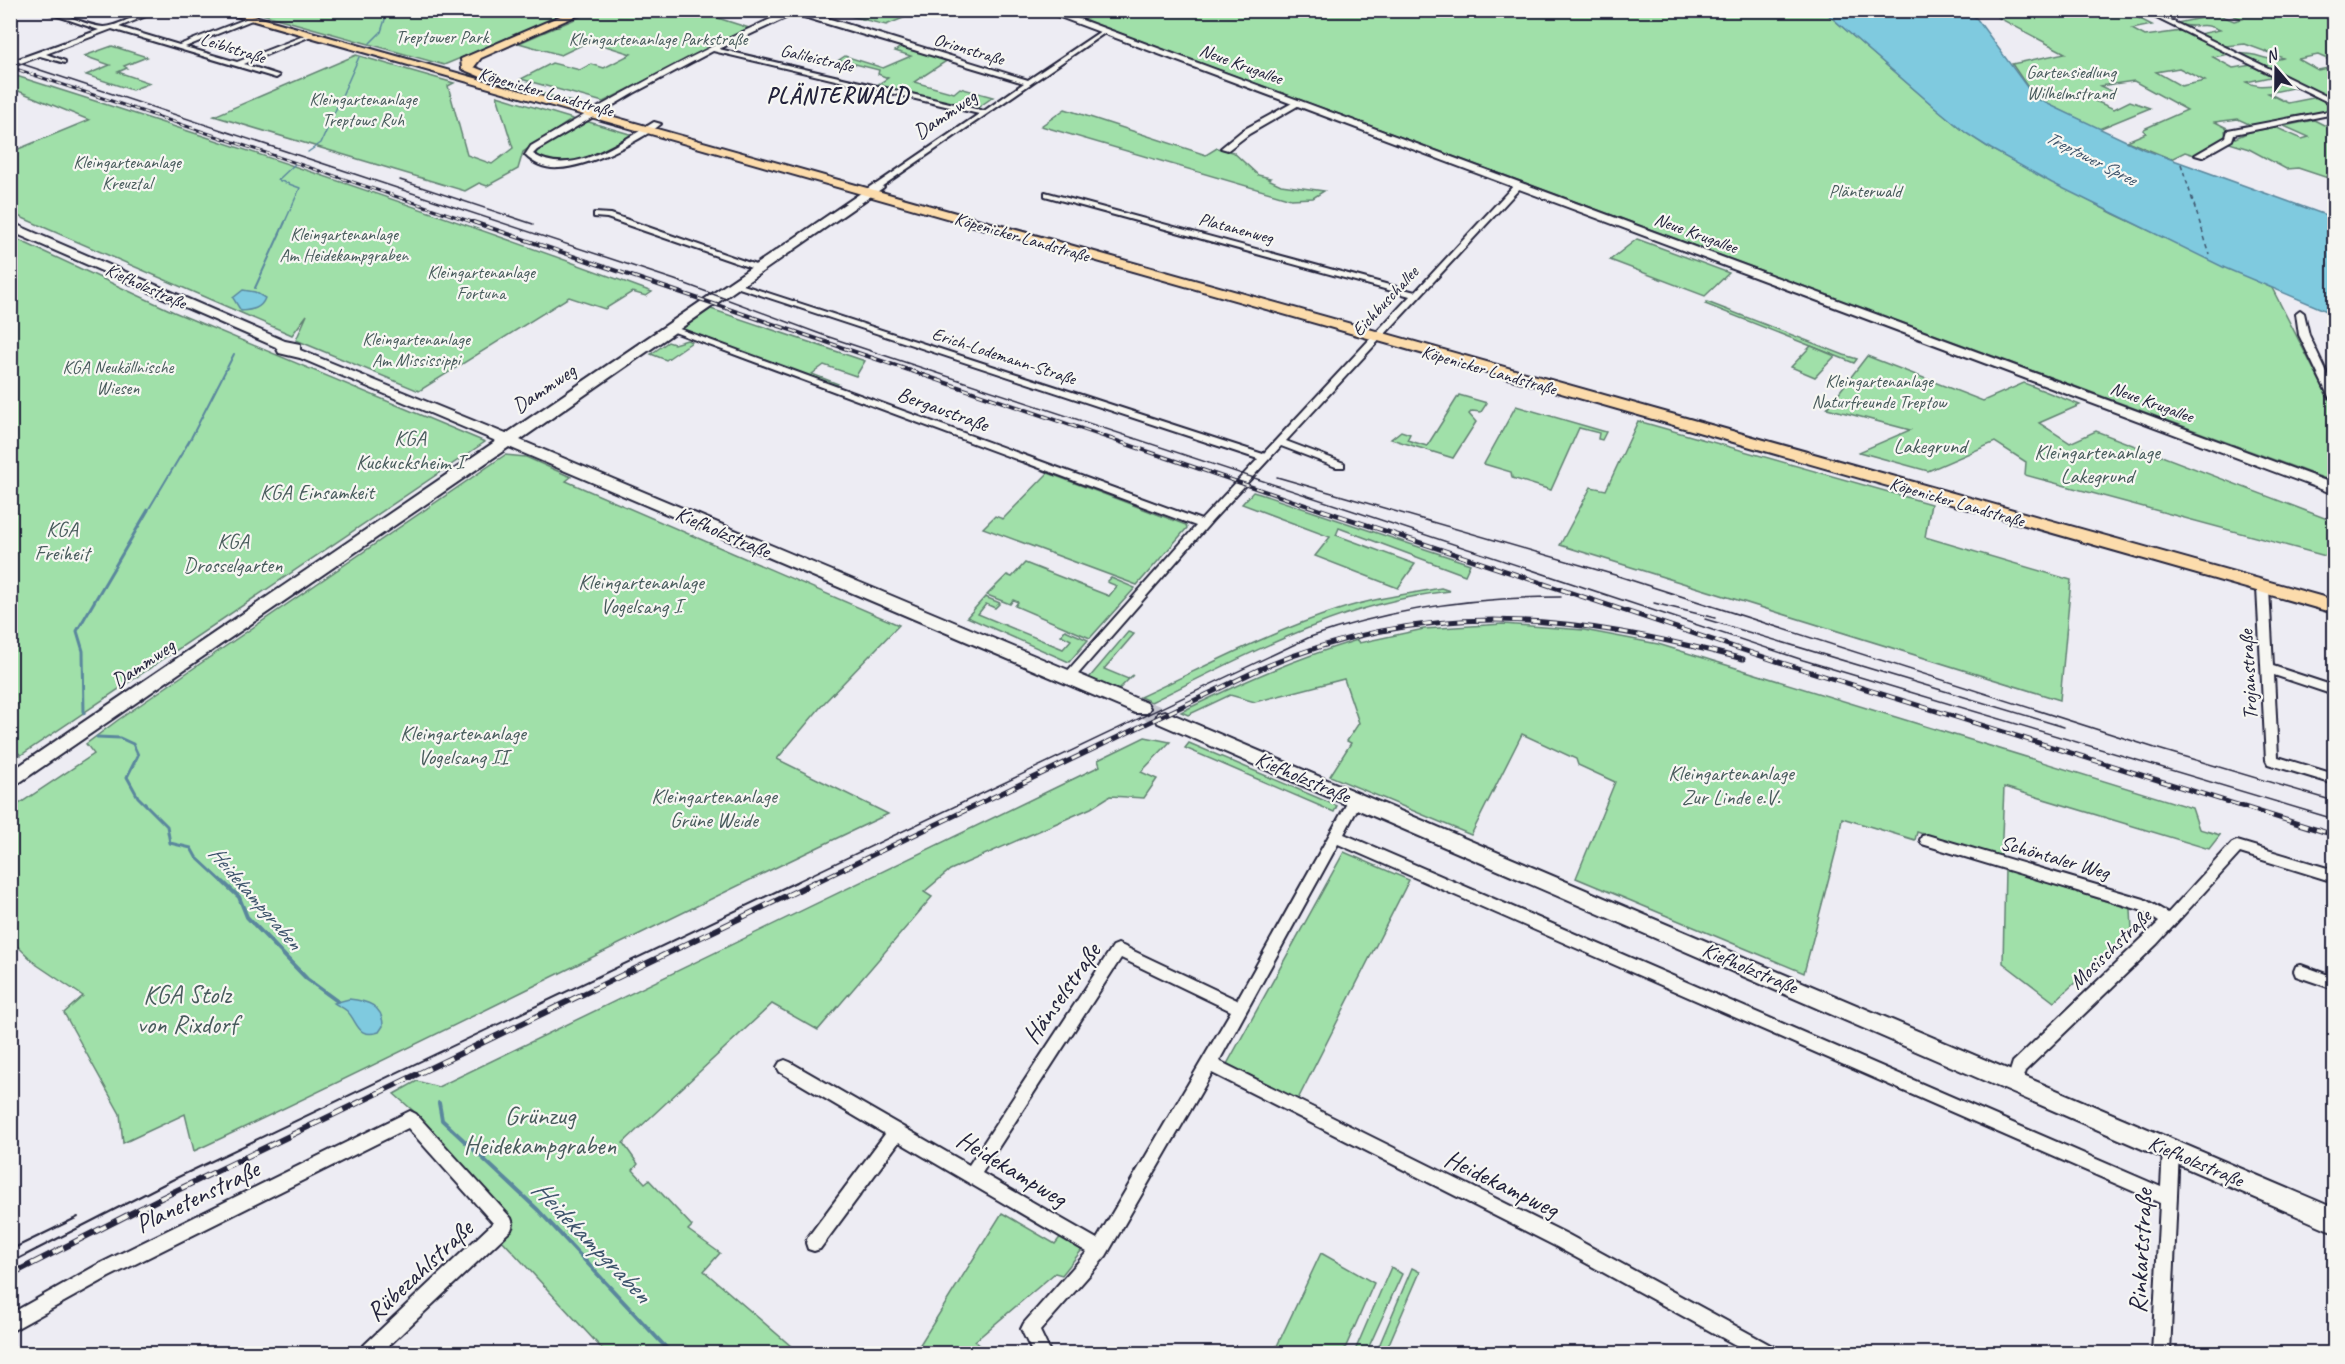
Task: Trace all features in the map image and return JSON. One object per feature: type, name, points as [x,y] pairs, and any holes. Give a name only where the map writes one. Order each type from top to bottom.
[{"type":"main road","name":"Köpenicker Landstraße","points":[[220,10],[645,131],[873,190]]},
{"type":"main road","points":[[430,69],[447,68],[476,57],[584,10]]},
{"type":"main road","name":"Köpenicker Landstraße","points":[[476,57],[468,64],[470,71],[657,124],[873,190],[2334,607]]},
{"type":"main road","name":"Köpenicker Landstraße","points":[[1380,333],[2334,594]]},
{"type":"street","name":"Leiblstraße","points":[[43,10],[276,76]]},
{"type":"street","points":[[10,65],[158,10]]},
{"type":"street","name":"Neue Krugallee","points":[[1045,10],[2334,489]]},
{"type":"street","points":[[2144,10],[2334,103]]},
{"type":"street","points":[[588,115],[712,49],[797,11]]},
{"type":"street","name":"Orionstraße","points":[[797,11],[1030,83]]},
{"type":"street","points":[[178,48],[250,19]]},
{"type":"street","name":"Dammweg","points":[[10,782],[1103,32]]},
{"type":"street","points":[[238,64],[308,36]]},
{"type":"street","name":"Galileistraße","points":[[712,49],[985,113]]},
{"type":"street","points":[[40,54],[63,62]]},
{"type":"street","points":[[1225,148],[1246,132],[1298,104]]},
{"type":"street","points":[[2211,148],[2229,138],[2231,132],[2334,112]]},
{"type":"street","name":"Köpenicker Landstraße","points":[[588,115],[534,148],[530,157],[555,166],[570,166],[657,124]]},
{"type":"street","name":"Eichbuschallee","points":[[1068,678],[1264,458],[1518,186]]},
{"type":"street","name":"Platanenweg","points":[[1048,194],[1416,295]]},
{"type":"street","points":[[597,215],[608,216],[760,268]]},
{"type":"street","name":"Kiefholzstraße","points":[[10,226],[282,345],[284,350],[304,355],[1141,708]]},
{"type":"street","name":"Erich-Lodemann-Straße","points":[[735,285],[1264,458]]},
{"type":"street","points":[[2300,313],[2304,335],[2334,397]]},
{"type":"street","name":"Bergaustraße","points":[[671,329],[1203,525]]},
{"type":"street","points":[[1279,442],[1340,465]]},
{"type":"street","name":"Trojanstraße","points":[[2263,588],[2272,760],[2334,779]]},
{"type":"street","points":[[2268,669],[2334,690]]},
{"type":"street","name":"Kiefholzstraße","points":[[1165,718],[2015,1081],[2334,1220]]},
{"type":"street","points":[[1042,1353],[1030,1329],[1100,1250],[1209,1064],[1356,800]]},
{"type":"street","name":"Kiefholzstraße","points":[[1336,837],[2168,1198]]},
{"type":"street","name":"Schöntaler Weg","points":[[1927,840],[2145,905],[2169,921]]},
{"type":"street","name":"Mosischstraße","points":[[2015,1081],[2018,1067],[2169,921],[2237,847],[2334,876]]},
{"type":"street","name":"Hänselstraße","points":[[972,1174],[1118,950],[1239,1008]]},
{"type":"street","points":[[2301,971],[2334,983]]},
{"type":"street","name":"Heidekampweg","points":[[1209,1064],[1561,1240],[1770,1353]]},
{"type":"street","name":"Heidekampweg","points":[[785,1067],[1100,1250]]},
{"type":"street","name":"Planetenstraße","points":[[10,1324],[103,1271],[410,1119],[505,1224]]},
{"type":"street","points":[[814,1243],[897,1131]]},
{"type":"street","name":"Rinkartstraße","points":[[2161,1353],[2170,1150]]},
{"type":"street","name":"Rübezahlstraße","points":[[367,1353],[505,1224]]},
{"type":"green space","name":"Kleingartenanlage Parkstraße","points":[[596,10],[696,11],[749,28],[603,102],[521,79],[552,63],[580,70],[591,64],[604,68],[631,54],[590,41],[561,55],[519,43]]},
{"type":"green space","points":[[836,10],[921,11],[886,25],[834,12]]},
{"type":"green space","name":"Gartensiedlung Wilhelmstrand","points":[[2054,10],[2140,11],[2153,17],[2140,19],[2152,25],[2132,29],[2145,36],[2181,31],[2230,54],[2213,57],[2233,68],[2252,65],[2275,76],[2246,82],[2260,86],[2291,85],[2297,87],[2268,93],[2288,103],[2318,97],[2334,105],[2334,110],[2251,125],[2238,119],[2215,122],[2229,129],[2225,131],[2226,136],[2194,155],[2185,152],[2171,159],[2127,141],[2146,133],[2143,130],[2146,128],[2187,110],[2134,81],[2100,86],[2115,93],[2095,101],[2114,109],[2130,101],[2150,108],[2099,129],[2035,98],[2012,64],[2065,53],[1999,18]],"holes":[[[2179,68],[2205,81],[2181,86],[2156,72]]]},
{"type":"green space","name":"Treptower Park","points":[[251,11],[574,11],[444,65]]},
{"type":"green space","name":"Plänterwald","points":[[1060,11],[1824,11],[1966,133],[1991,149],[2114,214],[2272,288],[2334,409],[2334,482]]},
{"type":"green space","points":[[2176,11],[2200,11],[2164,17],[2181,13]]},
{"type":"green space","points":[[2200,11],[2210,11],[2234,21],[2242,19],[2222,11],[2271,11],[2280,14],[2294,11],[2334,11],[2334,62],[2318,55],[2298,59],[2318,70],[2334,67],[2334,100],[2240,54],[2273,59],[2283,58],[2245,44],[2225,46],[2199,34],[2220,30],[2213,27],[2177,23],[2211,16]]},
{"type":"green space","points":[[112,46],[147,57],[124,66],[127,68],[118,72],[150,83],[132,90],[86,75],[110,65],[84,56]]},
{"type":"green space","points":[[902,46],[948,60],[914,82],[954,93],[960,88],[993,97],[976,109],[877,85],[888,78],[878,74],[879,70],[839,60],[845,56],[883,68],[911,56],[895,51]]},
{"type":"green space","name":"Kleingartenanlage Treptows Ruh","points":[[356,55],[454,83],[448,86],[467,155],[492,164],[513,148],[497,96],[573,119],[523,152],[518,169],[487,186],[479,183],[465,191],[214,116]]},
{"type":"green space","points":[[470,73],[587,106],[580,110],[463,77]]},
{"type":"green space","points":[[10,74],[332,179],[652,292],[646,296],[632,292],[605,309],[569,297],[419,391],[296,340],[307,315],[292,335],[11,213],[11,152],[89,120],[11,88]]},
{"type":"green space","points":[[1065,109],[1206,155],[1217,148],[1233,152],[1258,175],[1270,178],[1268,179],[1281,185],[1324,191],[1313,198],[1291,199],[1041,126]]},
{"type":"green space","points":[[582,120],[633,135],[576,163],[563,165],[533,155],[533,152]]},
{"type":"green space","points":[[2314,120],[2334,130],[2334,180],[2298,168],[2286,169],[2249,149],[2226,142],[2249,132],[2275,127],[2302,139],[2309,137],[2284,126]]},
{"type":"green space","points":[[10,236],[174,312],[485,442],[21,755],[10,746]]},
{"type":"green space","points":[[1637,239],[1729,273],[1705,296],[1610,260]]},
{"type":"green space","points":[[1707,302],[1857,359],[1854,363],[1705,304]]},
{"type":"green space","points":[[711,309],[865,361],[856,376],[824,365],[812,374],[838,384],[835,386],[682,329]]},
{"type":"green space","points":[[687,340],[692,342],[666,360],[651,354],[668,342],[674,344]]},
{"type":"green space","points":[[1811,346],[1835,356],[1815,377],[1791,367]]},
{"type":"green space","points":[[1867,356],[1983,401],[2024,383],[2080,405],[2039,423],[2070,443],[2096,431],[2330,520],[2333,558],[2025,475],[2026,462],[1995,442],[1928,471],[1859,452],[1910,430],[1827,408]]},
{"type":"green space","points":[[1459,395],[1487,403],[1481,412],[1472,411],[1469,414],[1476,422],[1453,458],[1391,439],[1401,431],[1410,434],[1407,440],[1427,446]]},
{"type":"green space","points":[[1516,406],[1606,432],[1602,440],[1598,439],[1599,433],[1579,428],[1551,490],[1512,478],[1511,472],[1484,464]]},
{"type":"green space","points":[[1638,421],[1931,504],[1925,537],[2071,580],[2060,700],[1560,545],[1591,487],[1606,490]]},
{"type":"green space","points":[[505,455],[526,457],[571,477],[566,481],[899,625],[824,703],[777,759],[888,814],[194,1151],[185,1114],[123,1143],[120,1114],[64,1013],[83,996],[37,965],[11,940],[10,810],[94,754],[86,744],[118,720]]},
{"type":"green space","points":[[1048,473],[1186,525],[1187,528],[1137,585],[983,528],[995,516],[1003,519]]},
{"type":"green space","points":[[1253,492],[1470,564],[1465,575],[1339,528],[1336,535],[1415,564],[1398,588],[1315,556],[1330,537],[1242,504]]},
{"type":"green space","points":[[1025,563],[1109,596],[1117,586],[1107,582],[1111,578],[1135,588],[1090,638],[1015,606],[1018,602],[1013,600],[1010,604],[987,595],[1007,575],[1012,577]]},
{"type":"green space","points":[[1441,588],[1450,591],[1372,606],[1333,619],[1259,649],[1151,702],[1140,697],[1262,639],[1312,619],[1363,603]]},
{"type":"green space","points":[[985,597],[1000,603],[995,608],[986,604],[978,614],[1063,649],[1071,640],[1061,635],[1065,630],[1088,640],[1069,662],[967,617]]},
{"type":"green space","name":"Kleingartenanlage Zur Linde e.V.","points":[[1503,624],[1584,630],[1658,644],[2192,808],[2199,829],[2220,835],[2209,849],[2004,787],[2001,860],[1917,832],[1915,840],[1842,818],[1838,843],[1804,973],[1576,878],[1615,782],[1578,765],[1576,759],[1522,734],[1471,835],[1330,776],[1351,743],[1347,741],[1359,723],[1344,679],[1255,702],[1230,695],[1188,715],[1181,712],[1268,672],[1357,640],[1359,643],[1424,629]]},
{"type":"green space","points":[[1128,632],[1134,634],[1104,669],[1128,679],[1133,675],[1118,690],[1089,678]]},
{"type":"green space","name":"Grünzug Heidekampgraben","points":[[1145,737],[1170,742],[1141,772],[1157,779],[1144,798],[1110,796],[1091,808],[950,870],[924,892],[932,897],[818,1030],[772,1004],[623,1143],[638,1164],[633,1170],[645,1183],[649,1180],[692,1226],[688,1230],[720,1253],[704,1271],[799,1353],[606,1353],[501,1239],[514,1227],[418,1115],[394,1094],[417,1081],[438,1087],[1100,766],[1098,760]]},
{"type":"green space","points":[[1189,743],[1337,806],[1334,812],[1185,748]]},
{"type":"green space","points":[[1344,852],[1409,880],[1297,1101],[1226,1066]]},
{"type":"green space","points":[[2005,869],[2131,909],[2132,930],[2054,1002],[2003,963]]},
{"type":"green space","points":[[1002,1213],[1055,1244],[1062,1235],[1079,1245],[1081,1251],[1062,1275],[1055,1273],[975,1341],[989,1353],[914,1354]]},
{"type":"green space","points":[[1321,1253],[1374,1283],[1343,1353],[1289,1353],[1277,1346]]},
{"type":"green space","points":[[1391,1267],[1402,1274],[1366,1353],[1354,1353]]},
{"type":"green space","points":[[1412,1268],[1420,1272],[1385,1353],[1376,1353]]},
{"type":"water","name":"Treptower Spree","points":[[1824,11],[1967,11],[1977,19],[2035,98],[2143,149],[2334,218],[2334,314],[2225,268],[2052,183],[1991,149],[1966,133]]},
{"type":"water","points":[[243,290],[255,292],[265,298],[259,307],[241,311],[233,298]]},
{"type":"water","points":[[349,999],[368,1003],[377,1009],[383,1026],[379,1032],[372,1034],[362,1031],[344,1008],[334,1003]]},
{"type":"waterway","name":"Heidekampgraben","points":[[370,43],[381,32],[388,10]]},
{"type":"waterway","name":"Heidekampgraben","points":[[308,152],[321,143],[359,57]]},
{"type":"waterway","name":"Heidekampgraben","points":[[284,224],[300,188],[278,180],[295,164]]},
{"type":"waterway","name":"Heidekampgraben","points":[[255,288],[285,222]]},
{"type":"waterway","name":"Heidekampgraben","points":[[147,512],[191,438],[234,354]]},
{"type":"waterway","name":"Heidekampgraben","points":[[84,713],[83,651],[77,631],[148,510]]},
{"type":"waterway","name":"Heidekampgraben","points":[[97,737],[120,738],[133,744],[138,755],[127,777],[138,797],[167,826],[170,843],[191,848],[196,857],[225,884]]},
{"type":"waterway","name":"Heidekampgraben","points":[[223,882],[239,897],[247,917],[307,979],[337,1001]]},
{"type":"waterway","name":"Heidekampgraben","points":[[439,1103],[442,1120],[538,1210],[672,1354]]},
{"type":"ferry route","points":[[2181,164],[2210,255]]},
{"type":"tunnel","points":[[1141,708],[1165,718]]},
{"type":"tram line","points":[[10,60],[675,280],[823,335],[1803,660],[2334,819]]},
{"type":"tram line","points":[[400,180],[533,224]]},
{"type":"tram line","points":[[1277,477],[1615,575],[2155,748],[2334,801]]},
{"type":"tram line","points":[[792,884],[1310,637],[1372,619],[1434,606],[1497,599],[1561,597]]},
{"type":"tram line","points":[[1654,603],[1715,618]]},
{"type":"tram line","points":[[1705,619],[2064,727]]},
{"type":"tram line","points":[[10,1263],[172,1180],[796,882]]},
{"type":"tram line","points":[[10,1250],[78,1217]]},
{"type":"railway","points":[[10,67],[478,224]]},
{"type":"railway","points":[[473,222],[1326,512]]},
{"type":"railway","points":[[1322,510],[1776,661],[2334,835]]},
{"type":"railway","points":[[812,884],[1260,669],[1322,646],[1382,631],[1441,622],[1500,620],[1559,623],[1619,631],[1743,659]]},
{"type":"railway","points":[[10,1275],[161,1198],[815,882]]},
{"type":"district","name":"PLÄNTERWALD","points":[[838,95]]},
{"type":"park label","name":"Kleingartenanlage Kreuztal","points":[[127,172]]},
{"type":"park label","name":"Kleingartenanlage Am Heidekampgraben","points":[[344,244]]},
{"type":"park label","name":"Kleingartenanlage Fortuna","points":[[481,282]]},
{"type":"park label","name":"Kleingartenanlage Am Mississippi","points":[[416,349]]},
{"type":"park label","name":"KGA Neuköllnische Wiesen","points":[[118,377]]},
{"type":"park label","name":"Kleingartenanlage Naturfreunde Treptow","points":[[1879,391]]},
{"type":"park label","name":"Lakegrund","points":[[1930,446]]},
{"type":"park label","name":"KGA Kuckucksheim I","points":[[410,450]]},
{"type":"park label","name":"Kleingartenanlage Lakegrund","points":[[2097,464]]},
{"type":"park label","name":"KGA Einsamkeit","points":[[317,492]]},
{"type":"park label","name":"KGA Freiheit","points":[[62,541]]},
{"type":"park label","name":"KGA Drosselgarten","points":[[233,553]]},
{"type":"park label","name":"Kleingartenanlage Vogelsang I","points":[[641,594]]},
{"type":"park label","name":"Kleingartenanlage Vogelsang II","points":[[463,745]]},
{"type":"park label","name":"Kleingartenanlage Grüne Weide","points":[[714,808]]},
{"type":"park label","name":"KGA Stolz von Rixdorf","points":[[187,1009]]}]
